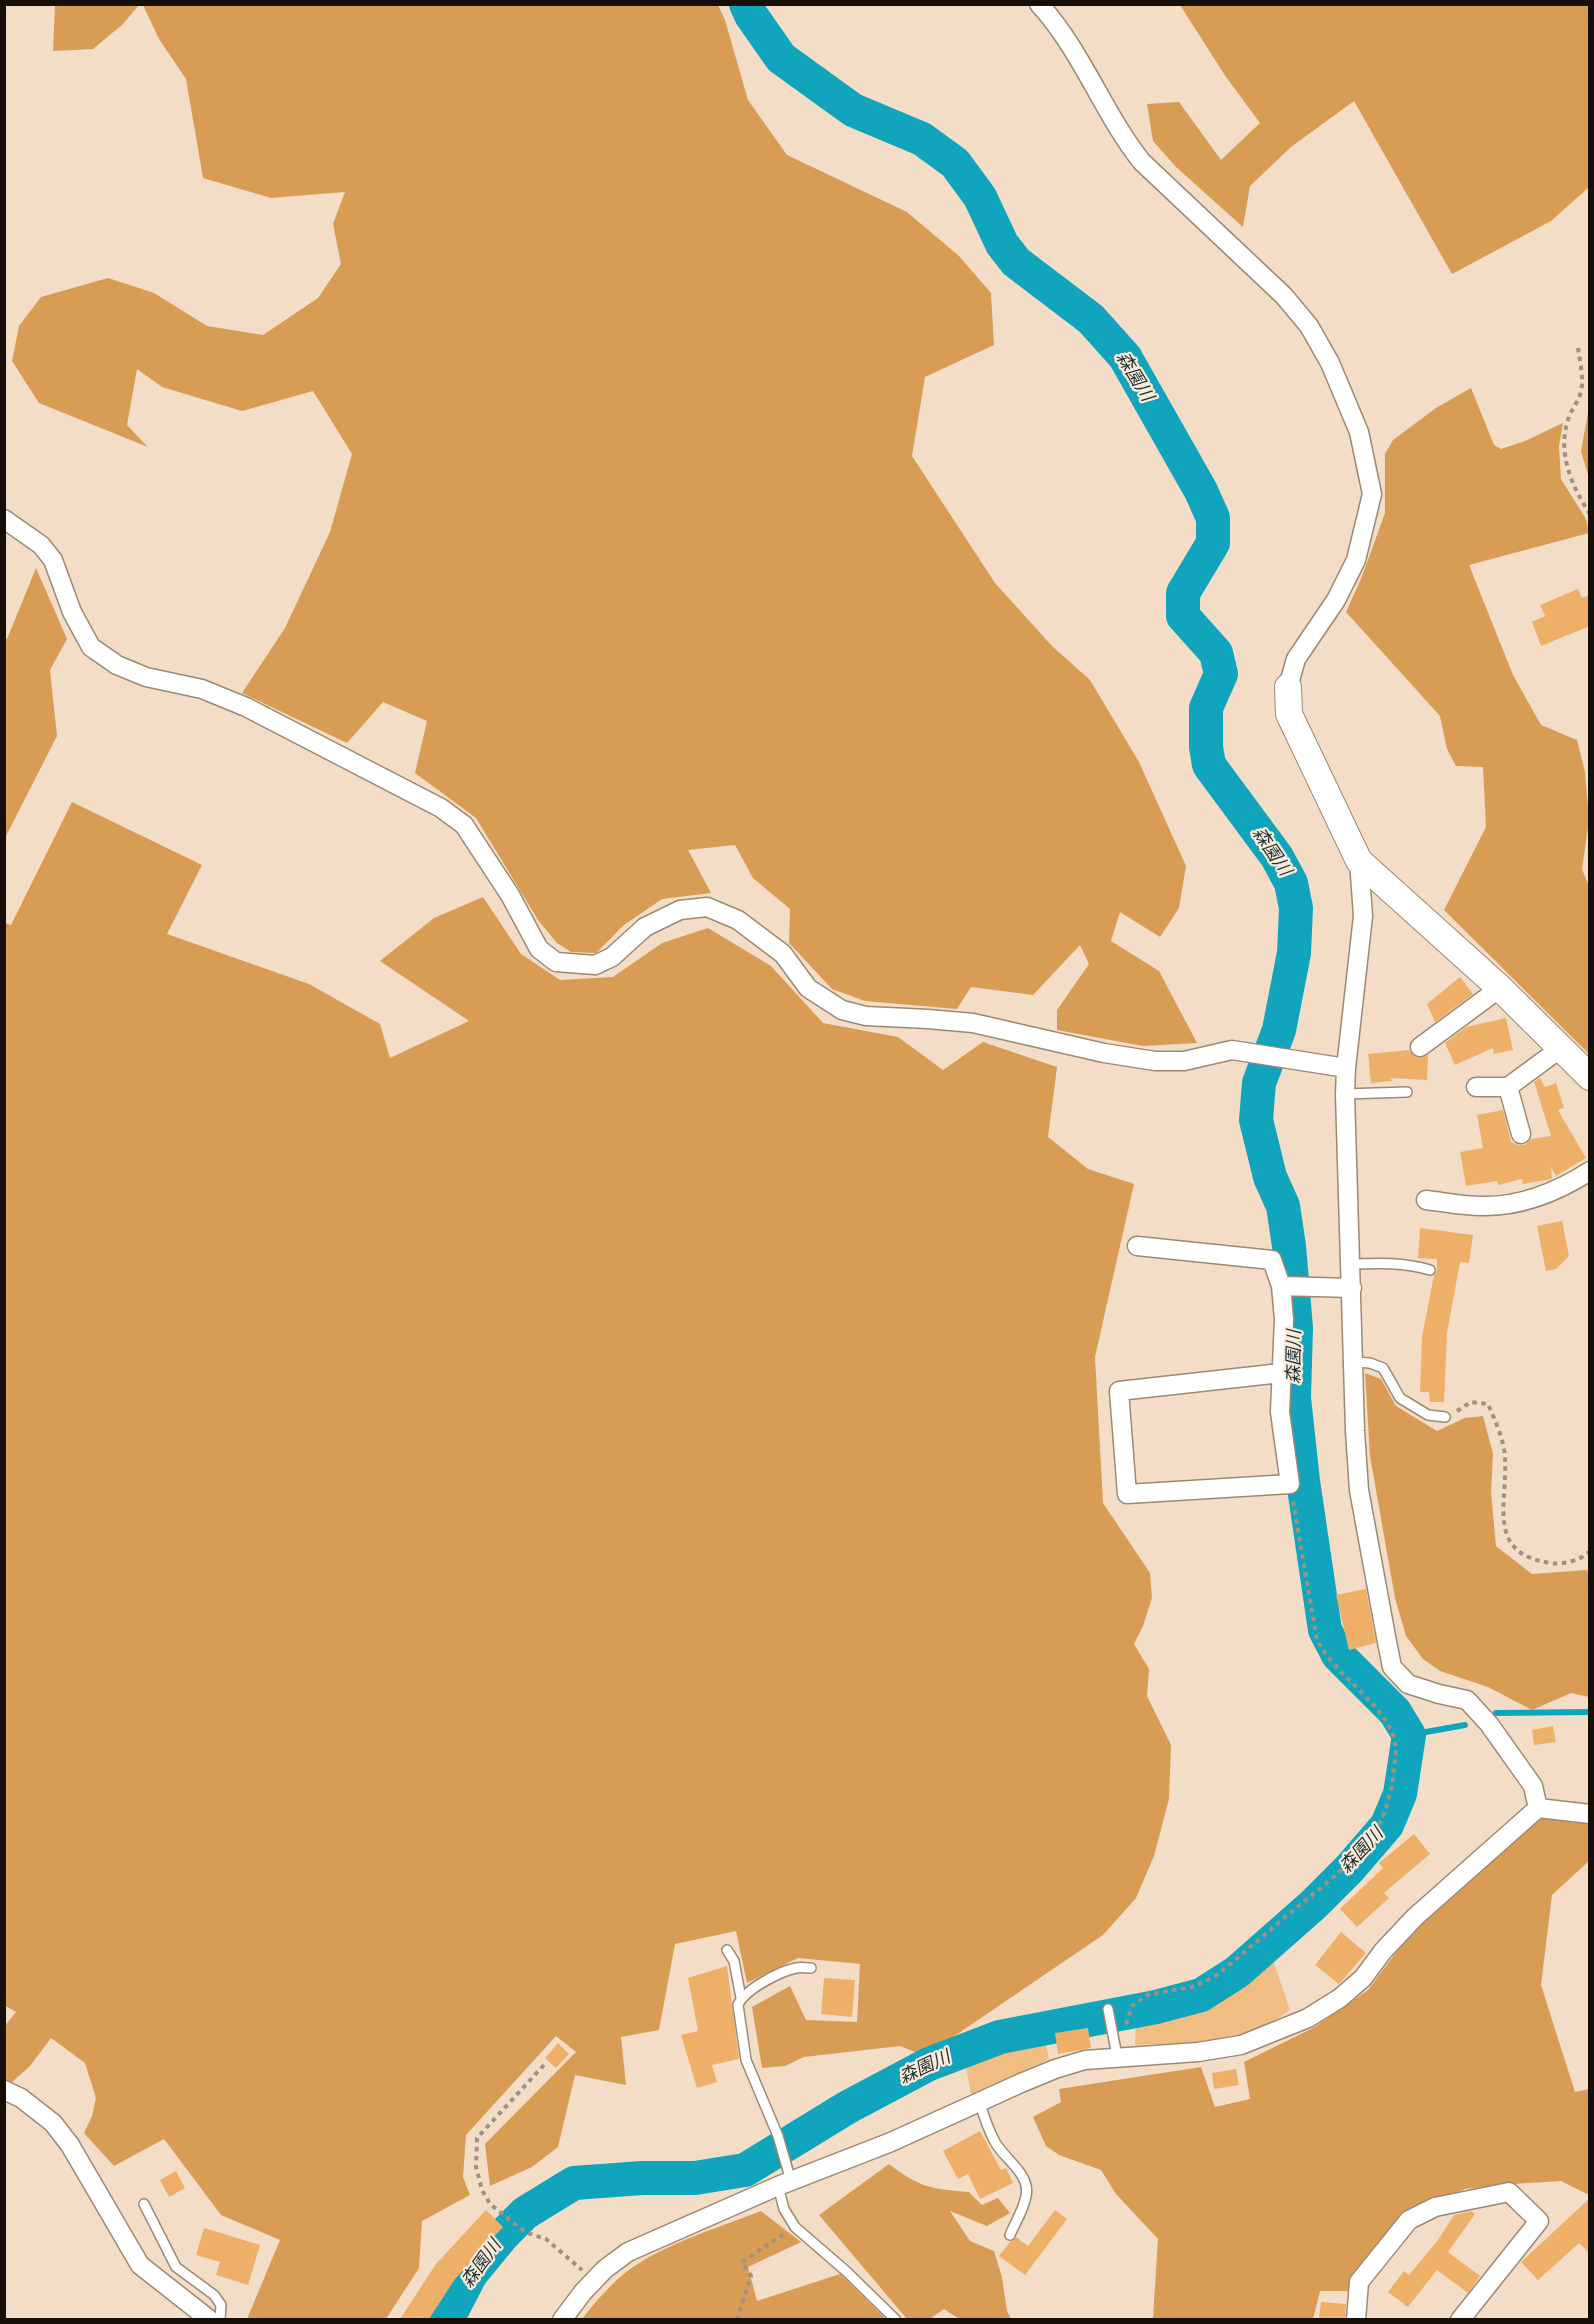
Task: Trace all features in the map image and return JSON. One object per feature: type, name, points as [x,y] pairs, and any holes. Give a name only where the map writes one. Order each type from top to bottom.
[{"type":"street","points":[[1039,4],[1086,72],[1124,140],[1142,162],[1284,296],[1309,326],[1330,363],[1359,432],[1372,494],[1356,560],[1336,600],[1296,659],[1288,687],[1289,714],[1359,861],[1363,916],[1345,1094],[1355,1431],[1359,1490],[1392,1667],[1408,1684],[1467,1700],[1489,1724],[1533,1786],[1538,1808]]},
{"type":"street","points":[[4,519],[41,545],[53,560],[72,612],[92,647],[117,665],[146,677],[202,689],[246,707],[441,808],[464,825],[510,895],[539,949],[556,962],[595,965],[612,957],[645,927],[680,910],[707,907],[738,920],[783,954],[808,988],[842,1010],[866,1016],[928,1018],[972,1023],[1104,1053],[1155,1061],[1184,1061],[1232,1050],[1346,1068]]},
{"type":"street","points":[[1359,861],[1500,988],[1590,1077]]},
{"type":"street","points":[[1420,1047],[1500,988]]},
{"type":"street","points":[[1476,1087],[1508,1087],[1561,1048]]},
{"type":"street","points":[[1508,1087],[1521,1134]]},
{"type":"street","points":[[1426,1200],[1482,1206],[1524,1201],[1552,1192],[1590,1171]]},
{"type":"street","points":[[1137,1246],[1272,1260],[1281,1286],[1284,1319],[1280,1412],[1290,1484],[1127,1494],[1119,1391],[1281,1373]]},
{"type":"street","points":[[1281,1286],[1352,1288]]},
{"type":"street","points":[[562,2319],[583,2292],[628,2252],[784,2184],[891,2142],[1055,2069],[1085,2060],[1198,2052],[1241,2044],[1308,2018],[1340,1998],[1363,1978],[1383,1951],[1415,1917],[1538,1808],[1590,1814]]},
{"type":"street","points":[[4,2090],[21,2098],[53,2123],[75,2153],[140,2265],[210,2319]]},
{"type":"street","points":[[1356,2319],[1359,2283],[1409,2220],[1435,2206],[1509,2192],[1539,2222],[1460,2319]]},
{"type":"lane","points":[[1345,1094],[1407,1092]]},
{"type":"lane","points":[[1351,1264],[1391,1262],[1430,1270]]},
{"type":"lane","points":[[1354,1362],[1370,1363],[1383,1368],[1400,1398],[1428,1415],[1445,1417]]},
{"type":"lane","points":[[727,1950],[734,1961],[741,1998]]},
{"type":"lane","points":[[811,1968],[797,1968],[789,1971],[755,1987],[741,1998],[738,2005],[746,2060],[784,2154],[784,2209],[795,2227],[896,2319]]},
{"type":"lane","points":[[1108,2009],[1117,2056]]},
{"type":"lane","points":[[980,2103],[985,2122],[995,2144],[1006,2160],[1017,2167],[1024,2180],[1027,2195],[1010,2235]]},
{"type":"lane","points":[[144,2204],[176,2267],[214,2295],[221,2305],[220,2319]]},
{"type":"path","points":[[1578,348],[1582,376],[1581,394],[1567,421],[1565,453],[1571,480],[1590,514]]},
{"type":"path","points":[[1445,1417],[1472,1402],[1488,1404],[1505,1456],[1502,1503],[1505,1534],[1521,1555],[1538,1561],[1558,1564],[1584,1557],[1590,1551]]},
{"type":"path","points":[[1127,2020],[1132,2006],[1147,1995],[1192,1987],[1214,1977],[1322,1886],[1358,1853],[1372,1836],[1381,1820],[1393,1784],[1396,1747],[1393,1734],[1379,1711],[1336,1667],[1317,1640],[1290,1484]]},
{"type":"path","points":[[543,2065],[477,2138],[477,2167],[482,2190],[490,2204],[525,2232],[546,2239],[594,2281]]},
{"type":"path","points":[[737,2319],[751,2276],[742,2262],[795,2227]]},
{"type":"shaded area","points":[[55,4],[139,5],[123,24],[93,49],[53,51]]},
{"type":"shaded area","points":[[143,5],[718,5],[725,20],[748,100],[787,155],[907,212],[959,256],[991,293],[994,345],[925,377],[912,456],[995,583],[1052,646],[1090,680],[1139,762],[1186,866],[1179,908],[1160,937],[1120,912],[1111,941],[1159,971],[1197,1043],[1143,1046],[1057,1030],[1057,1010],[1089,964],[1080,945],[1033,995],[971,987],[957,1009],[865,1001],[832,989],[789,943],[790,909],[753,878],[735,845],[688,850],[711,893],[662,899],[624,925],[596,953],[571,952],[557,943],[538,920],[476,818],[415,773],[427,721],[383,702],[347,743],[242,693],[285,628],[330,532],[352,454],[313,391],[242,411],[162,387],[137,369],[127,425],[148,447],[39,403],[12,361],[19,326],[41,297],[108,278],[154,293],[207,326],[263,335],[318,298],[341,264],[333,224],[345,192],[271,198],[203,178],[186,79],[159,39]]},
{"type":"shaded area","points":[[1180,5],[1589,5],[1589,187],[1551,221],[1452,274],[1354,101],[1291,147],[1250,186],[1243,227],[1176,167],[1153,141],[1147,104],[1179,102],[1221,160],[1260,123],[1226,77]]},
{"type":"shaded area","points":[[1471,388],[1494,445],[1501,449],[1525,441],[1563,423],[1559,446],[1561,479],[1586,519],[1589,533],[1469,565],[1513,675],[1541,725],[1577,740],[1585,772],[1589,820],[1582,869],[1590,889],[1589,1054],[1444,910],[1486,827],[1483,767],[1456,766],[1447,749],[1440,716],[1346,612],[1361,579],[1385,513],[1385,454],[1393,440],[1436,408]]},
{"type":"shaded area","points":[[1590,407],[1589,478],[1581,451]]},
{"type":"shaded area","points":[[36,568],[67,639],[50,670],[57,736],[5,838],[5,640]]},
{"type":"shaded area","points":[[72,802],[202,865],[167,934],[309,984],[380,1024],[390,1058],[469,1021],[380,961],[434,918],[483,897],[521,954],[560,980],[613,977],[662,943],[708,928],[771,966],[823,1023],[898,1037],[943,1070],[983,1042],[1057,1067],[1048,1137],[1088,1169],[1134,1184],[1095,1357],[1103,1503],[1150,1573],[1152,1598],[1143,1626],[1134,1644],[1149,1669],[1147,1696],[1171,1745],[1169,1799],[1154,1856],[1136,1898],[1103,1935],[925,2056],[900,2046],[804,2057],[785,2066],[762,2068],[752,2007],[790,1986],[806,2020],[857,2022],[860,1964],[798,1958],[747,1983],[736,1931],[675,1944],[659,2030],[621,2037],[626,2085],[575,2075],[558,2147],[532,2167],[490,2186],[485,2144],[576,2052],[556,2036],[466,2135],[463,2177],[470,2195],[422,2221],[419,2268],[386,2319],[247,2319],[280,2240],[221,2215],[164,2139],[114,2166],[84,2133],[92,2116],[96,2098],[85,2063],[51,2038],[30,2066],[11,2083],[5,2080],[4,2027],[16,2012],[4,2005],[5,923],[11,925]]},
{"type":"shaded area","points":[[1365,1373],[1381,1379],[1396,1406],[1437,1431],[1465,1418],[1483,1416],[1493,1454],[1491,1492],[1496,1546],[1532,1574],[1587,1570],[1590,1578],[1589,1697],[1571,1693],[1532,1710],[1488,1687],[1440,1671],[1423,1659],[1406,1636],[1395,1598],[1370,1456]]},
{"type":"shaded area","points":[[1543,1818],[1589,1822],[1589,1861],[1552,1895],[1541,1985],[1575,2092],[1589,2089],[1589,2195],[1561,2181],[1512,2184],[1465,2189],[1407,2212],[1348,2291],[1320,2291],[1313,2319],[1153,2319],[1158,2239],[1116,2194],[1101,2170],[1059,2155],[1046,2146],[1033,2117],[1061,2102],[1059,2089],[1201,2067],[1215,2107],[1250,2099],[1244,2062],[1315,2027],[1368,1990],[1434,1902]]},
{"type":"shaded area","points":[[1273,1960],[1290,2010],[1254,2030],[1235,2036],[1196,2042],[1135,2045],[1136,2018],[1218,1998]]},
{"type":"shaded area","points":[[1044,2035],[1049,2059],[971,2094],[965,2061]]},
{"type":"shaded area","points":[[889,2164],[918,2183],[945,2190],[969,2192],[982,2205],[998,2198],[1010,2213],[987,2226],[950,2211],[970,2241],[994,2251],[1002,2277],[1007,2311],[1011,2319],[959,2319],[944,2309],[930,2319],[907,2319],[819,2215]]},
{"type":"shaded area","points":[[761,2211],[801,2242],[748,2267],[757,2301],[840,2274],[886,2319],[582,2319],[619,2278],[647,2258]]},
{"type":"building","points":[[1578,589],[1582,598],[1590,595],[1590,626],[1541,646],[1532,622],[1545,616],[1540,605]]},
{"type":"building","points":[[1460,977],[1473,994],[1435,1022],[1427,1004]]},
{"type":"building","points":[[1506,1018],[1513,1050],[1494,1054],[1493,1048],[1455,1065],[1445,1043],[1466,1027]]},
{"type":"building","points":[[1409,1050],[1416,1057],[1422,1058],[1428,1055],[1427,1080],[1391,1078],[1392,1081],[1371,1083],[1368,1054]]},
{"type":"building","points":[[1540,1078],[1545,1087],[1556,1083],[1564,1108],[1558,1110],[1586,1158],[1556,1176],[1551,1167],[1552,1179],[1523,1184],[1522,1179],[1498,1185],[1497,1181],[1466,1186],[1460,1152],[1483,1148],[1477,1115],[1503,1110],[1511,1142],[1518,1145],[1525,1145],[1531,1139],[1551,1136],[1534,1082]]},
{"type":"building","points":[[1562,1221],[1569,1256],[1556,1269],[1546,1271],[1537,1226]]},
{"type":"building","points":[[1420,1228],[1473,1235],[1469,1263],[1460,1262],[1447,1333],[1444,1402],[1430,1402],[1429,1392],[1420,1392],[1422,1337],[1434,1275],[1437,1271],[1437,1259],[1418,1258]]},
{"type":"building","points":[[1366,1589],[1376,1643],[1349,1650],[1336,1595]]},
{"type":"building","points":[[1553,1726],[1556,1742],[1534,1745],[1532,1730]]},
{"type":"building","points":[[1414,1834],[1430,1854],[1384,1893],[1389,1898],[1357,1927],[1340,1909],[1383,1868],[1379,1863]]},
{"type":"building","points":[[1341,1932],[1366,1953],[1339,1984],[1315,1965]]},
{"type":"building","points":[[727,1966],[739,2059],[712,2065],[717,2082],[697,2088],[681,2035],[698,2031],[688,1978]]},
{"type":"building","points":[[824,1978],[855,1980],[852,2017],[821,2014]]},
{"type":"building","points":[[1088,2028],[1091,2048],[1058,2054],[1055,2033]]},
{"type":"building","points":[[558,2043],[569,2054],[556,2068],[545,2058]]},
{"type":"building","points":[[1236,2069],[1239,2085],[1214,2089],[1212,2073]]},
{"type":"building","points":[[980,2131],[1001,2170],[1006,2168],[1013,2183],[980,2199],[968,2174],[958,2179],[943,2151]]},
{"type":"building","points":[[176,2171],[185,2188],[169,2197],[160,2180]]},
{"type":"building","points":[[1590,2198],[1590,2254],[1579,2243],[1538,2280],[1521,2262]]},
{"type":"building","points":[[486,2210],[503,2227],[455,2279],[429,2319],[400,2319],[436,2264]]},
{"type":"building","points":[[1055,2210],[1067,2219],[1025,2275],[999,2256],[1016,2237],[1028,2246]]},
{"type":"building","points":[[1471,2211],[1475,2214],[1448,2252],[1480,2276],[1468,2293],[1437,2270],[1408,2307],[1388,2292],[1404,2271],[1409,2275],[1438,2240],[1454,2215]]},
{"type":"building","points":[[204,2228],[260,2245],[248,2285],[216,2275],[220,2262],[196,2255]]},
{"type":"building","points":[[1321,2302],[1346,2304],[1345,2319],[1319,2319]]},
{"type":"waterway","name":"森園川","points":[[447,2320],[471,2274],[503,2235],[525,2213],[574,2183],[642,2178],[695,2178],[745,2170],[848,2107],[929,2064],[1000,2037],[1156,2007],[1201,1995],[1237,1972],[1313,1905],[1350,1868],[1387,1825],[1400,1794],[1409,1735],[1395,1712],[1338,1655],[1325,1630],[1303,1481],[1294,1398],[1296,1328],[1289,1246],[1283,1206],[1270,1177],[1256,1120],[1259,1083],[1279,1030],[1294,953],[1296,908],[1291,883],[1277,857],[1209,765],[1206,747],[1206,708],[1221,674],[1216,653],[1183,616],[1183,593],[1213,543],[1213,518],[1201,491],[1125,357],[1091,319],[1016,262],[1002,244],[980,197],[955,163],[922,139],[853,110],[781,58],[746,4]]},
{"type":"waterway","points":[[1496,1713],[1590,1712]]},
{"type":"waterway","points":[[1409,1735],[1465,1725]]}]
